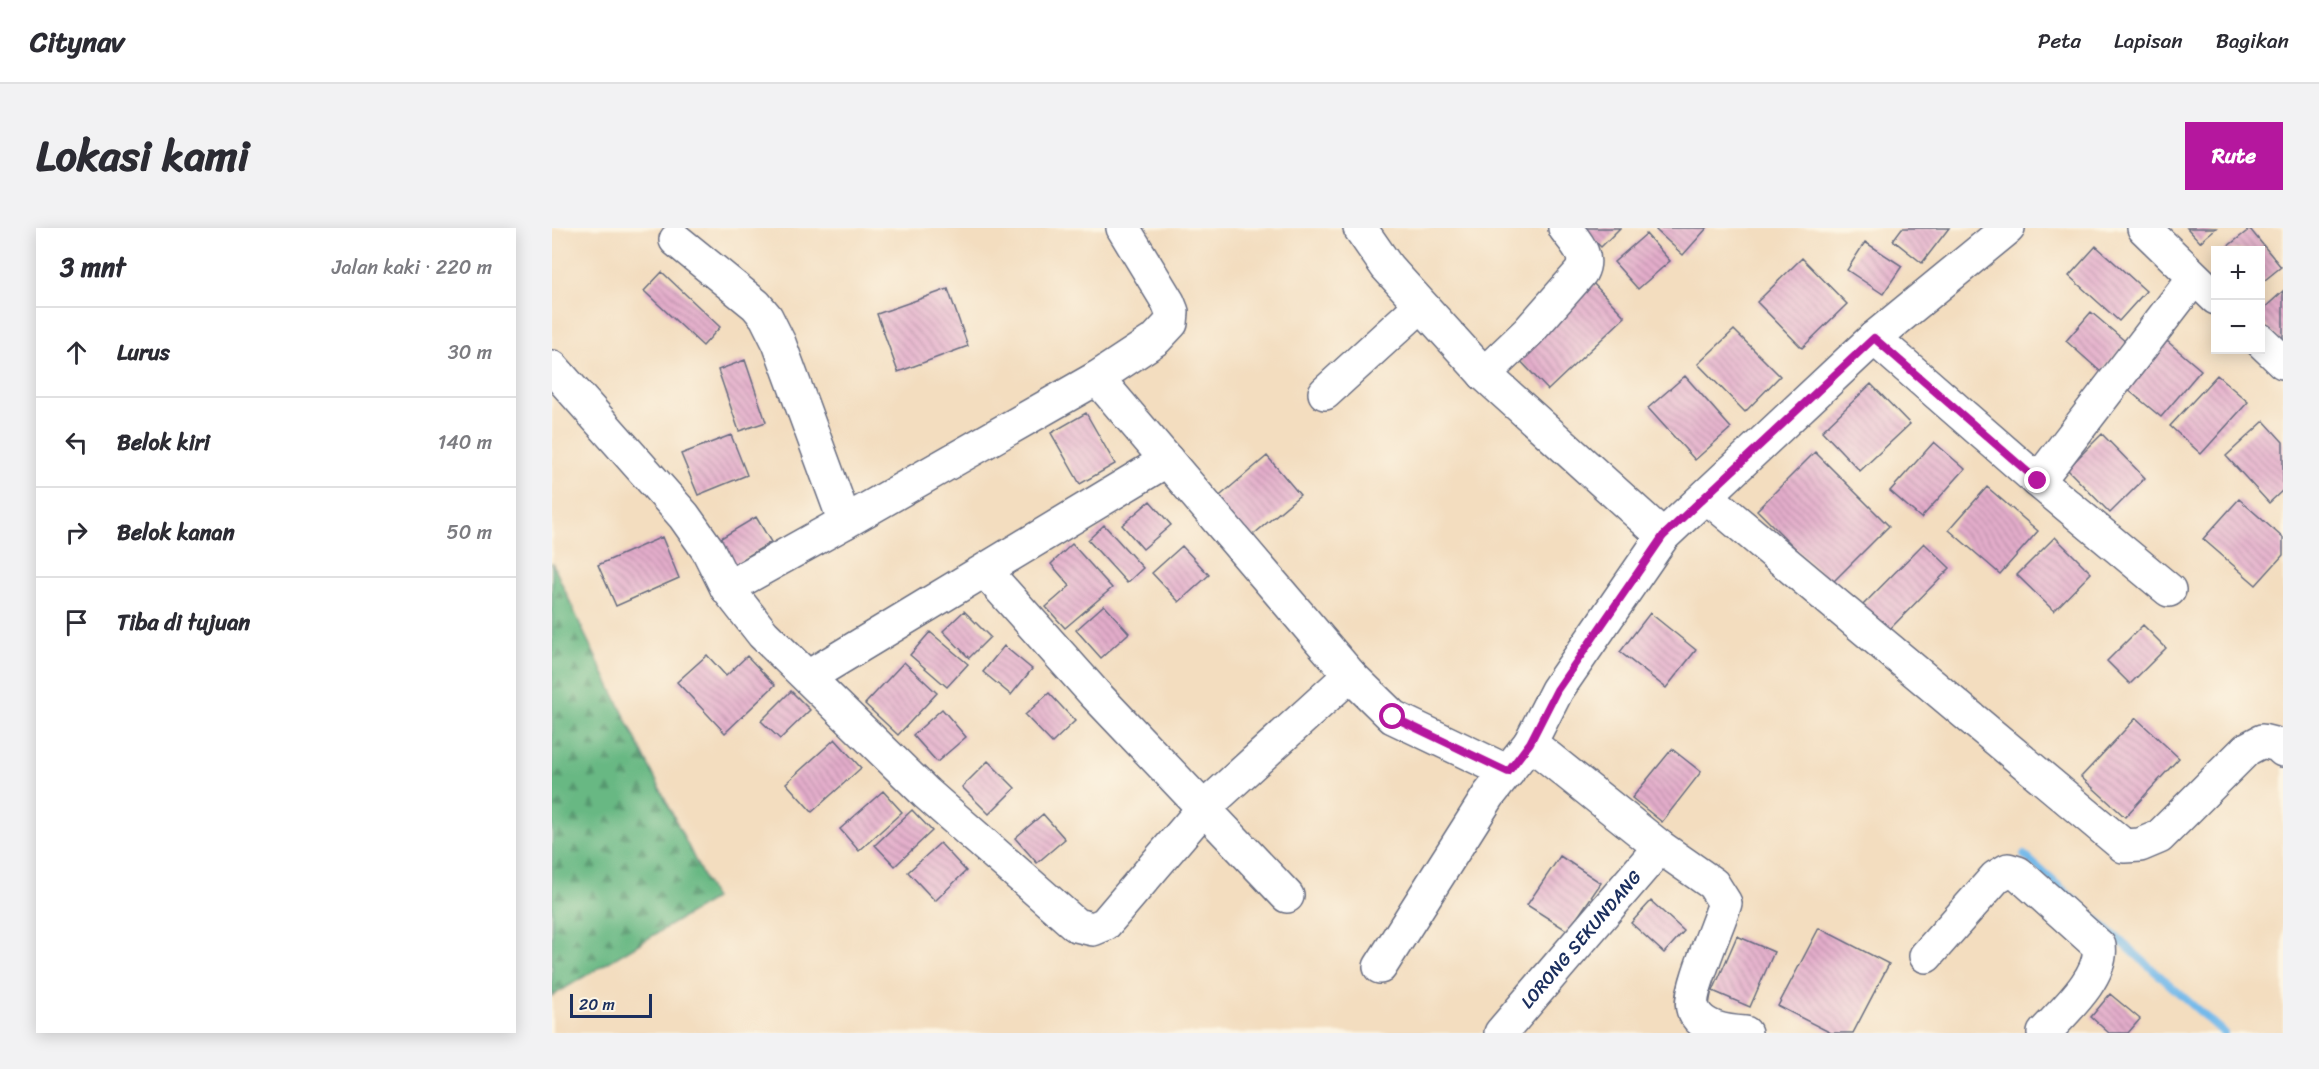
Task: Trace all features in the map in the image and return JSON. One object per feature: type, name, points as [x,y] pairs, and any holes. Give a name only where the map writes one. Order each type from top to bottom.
[{"type":"street","points":[[727,588],[1097,378],[1156,339],[1172,323],[1172,312],[1123,228]]},
{"type":"street","points":[[1360,228],[1387,267],[1420,306],[1484,374],[1663,536]]},
{"type":"street","points":[[1484,374],[1528,332],[1581,272],[1585,264],[1585,256],[1565,228]]},
{"type":"street","points":[[1380,967],[1489,795],[1530,743],[1557,690],[1663,536],[1874,338],[2006,228]]},
{"type":"street","points":[[2038,481],[2205,288],[2144,228]]},
{"type":"street","points":[[676,240],[741,291],[766,317],[779,343],[845,522]]},
{"type":"street","points":[[1325,393],[1420,306]]},
{"type":"street","points":[[1874,338],[2038,481],[2169,590]]},
{"type":"street","points":[[2265,345],[2283,362]]},
{"type":"street","points":[[552,367],[684,516],[708,550],[727,588],[763,634],[926,793],[1076,925],[1093,929],[1105,924],[1203,809],[1350,675]]},
{"type":"street","points":[[1097,378],[1350,675],[1393,717],[1508,772]]},
{"type":"street","points":[[807,677],[1167,460]]},
{"type":"street","points":[[1706,496],[2124,846],[2140,845],[2159,837],[2247,749],[2262,741],[2283,750]]},
{"type":"street","points":[[984,571],[1094,693],[1287,896]]},
{"type":"street","points":[[1530,743],[1660,847],[1713,884],[1725,903],[1693,990],[1692,1008],[1704,1024],[1728,1032],[1745,1033]]},
{"type":"street","name":"LORONG SEKUNDANG","points":[[1501,1033],[1660,847]]},
{"type":"street","points":[[1926,956],[1996,877],[2008,870],[2018,873],[2098,946],[2100,955],[2097,968],[2068,1007],[2044,1033]]},
{"type":"green space","points":[[552,562],[585,635],[714,899],[552,996]]},
{"type":"building","points":[[1582,228],[1620,228],[1601,247]]},
{"type":"building","points":[[1659,228],[1707,228],[1683,255],[1656,230]]},
{"type":"building","points":[[1902,228],[1949,228],[1922,263],[1893,240]]},
{"type":"building","points":[[2187,228],[2216,228],[2200,242]]},
{"type":"building","points":[[2250,229],[2264,246],[2228,246]]},
{"type":"building","points":[[1646,234],[1670,261],[1638,289],[1614,262]]},
{"type":"building","points":[[1865,242],[1902,266],[1883,294],[1847,270]]},
{"type":"building","points":[[2096,246],[2146,291],[2119,321],[2069,276]]},
{"type":"building","points":[[2265,247],[2281,267],[2265,280]]},
{"type":"building","points":[[1802,258],[1847,304],[1802,348],[1757,302]]},
{"type":"building","points":[[662,272],[720,327],[703,346],[644,291]]},
{"type":"building","points":[[1592,282],[1625,317],[1548,390],[1515,355]]},
{"type":"building","points":[[948,289],[968,346],[898,372],[877,314]]},
{"type":"building","points":[[2283,291],[2283,344],[2265,325],[2265,307]]},
{"type":"building","points":[[2091,312],[2126,342],[2101,372],[2066,341]]},
{"type":"building","points":[[1734,330],[1780,376],[1745,412],[1698,364]]},
{"type":"building","points":[[2167,341],[2201,370],[2161,417],[2127,389]]},
{"type":"building","points":[[745,360],[766,422],[739,431],[718,370]]},
{"type":"building","points":[[2217,375],[2248,402],[2201,454],[2170,426]]},
{"type":"building","points":[[1685,376],[1731,428],[1695,460],[1648,408]]},
{"type":"building","points":[[1871,384],[1910,424],[1860,471],[1822,431]]},
{"type":"building","points":[[1086,413],[1115,464],[1080,484],[1051,433]]},
{"type":"building","points":[[2264,421],[2283,442],[2283,490],[2269,503],[2226,456]]},
{"type":"building","points":[[2102,434],[2145,478],[2110,513],[2067,469]]},
{"type":"building","points":[[731,435],[747,475],[698,495],[681,454]]},
{"type":"building","points":[[1934,442],[1965,469],[1921,518],[1890,491]]},
{"type":"building","points":[[1815,452],[1889,526],[1831,584],[1757,510]]},
{"type":"building","points":[[1267,456],[1300,495],[1248,539],[1215,500]]},
{"type":"building","points":[[1987,487],[2038,531],[2000,574],[1949,530]]},
{"type":"building","points":[[2239,499],[2283,538],[2283,555],[2256,585],[2203,539]]},
{"type":"building","points":[[1150,501],[1171,525],[1143,549],[1122,525]]},
{"type":"building","points":[[756,517],[771,542],[732,566],[716,541]]},
{"type":"building","points":[[1104,525],[1143,568],[1127,583],[1088,540]]},
{"type":"building","points":[[662,537],[679,578],[616,606],[598,565]]},
{"type":"building","points":[[2055,537],[2091,573],[2054,611],[2017,575]]},
{"type":"building","points":[[1924,543],[1950,568],[1884,635],[1858,610]]},
{"type":"building","points":[[1072,544],[1112,588],[1065,628],[1046,607],[1070,586],[1051,564]]},
{"type":"building","points":[[1182,546],[1209,575],[1179,602],[1152,573]]},
{"type":"building","points":[[1104,605],[1129,633],[1101,658],[1076,630]]},
{"type":"building","points":[[964,611],[990,637],[969,658],[943,631]]},
{"type":"building","points":[[1650,613],[1696,650],[1666,688],[1620,652]]},
{"type":"building","points":[[2143,625],[2166,648],[2130,684],[2107,661]]},
{"type":"building","points":[[930,632],[968,664],[947,687],[910,655]]},
{"type":"building","points":[[1004,646],[1032,669],[1011,695],[983,672]]},
{"type":"building","points":[[707,655],[726,676],[747,656],[775,685],[725,733],[677,682]]},
{"type":"building","points":[[904,662],[937,693],[898,735],[865,704]]},
{"type":"building","points":[[791,691],[810,710],[780,739],[761,721]]},
{"type":"building","points":[[1049,693],[1075,721],[1052,743],[1025,715]]},
{"type":"building","points":[[942,709],[966,737],[937,762],[913,735]]},
{"type":"building","points":[[2136,718],[2179,758],[2125,817],[2081,777]]},
{"type":"building","points":[[835,739],[861,768],[812,812],[786,783]]},
{"type":"building","points":[[1672,749],[1701,772],[1662,822],[1632,798]]},
{"type":"building","points":[[988,761],[1015,788],[989,814],[962,787]]},
{"type":"building","points":[[883,791],[902,812],[859,851],[840,829]]},
{"type":"building","points":[[912,810],[932,831],[895,866],[875,845]]},
{"type":"building","points":[[1043,814],[1065,839],[1037,863],[1015,838]]},
{"type":"building","points":[[940,843],[966,871],[935,901],[908,872]]},
{"type":"building","points":[[1560,856],[1601,883],[1568,931],[1527,905]]},
{"type":"building","points":[[1651,901],[1684,931],[1664,953],[1631,923]]},
{"type":"building","points":[[1819,928],[1889,964],[1853,1033],[1831,1033],[1778,1006]]},
{"type":"building","points":[[1737,936],[1774,952],[1750,1007],[1713,991]]},
{"type":"building","points":[[2110,994],[2140,1019],[2128,1033],[2109,1033],[2091,1017]]},
{"type":"waterway","points":[[2024,855],[2224,1033]]},
{"type":"route","points":[[1393,717],[1508,772],[1530,743],[1557,690],[1663,536],[1874,338],[2038,481]]}]
